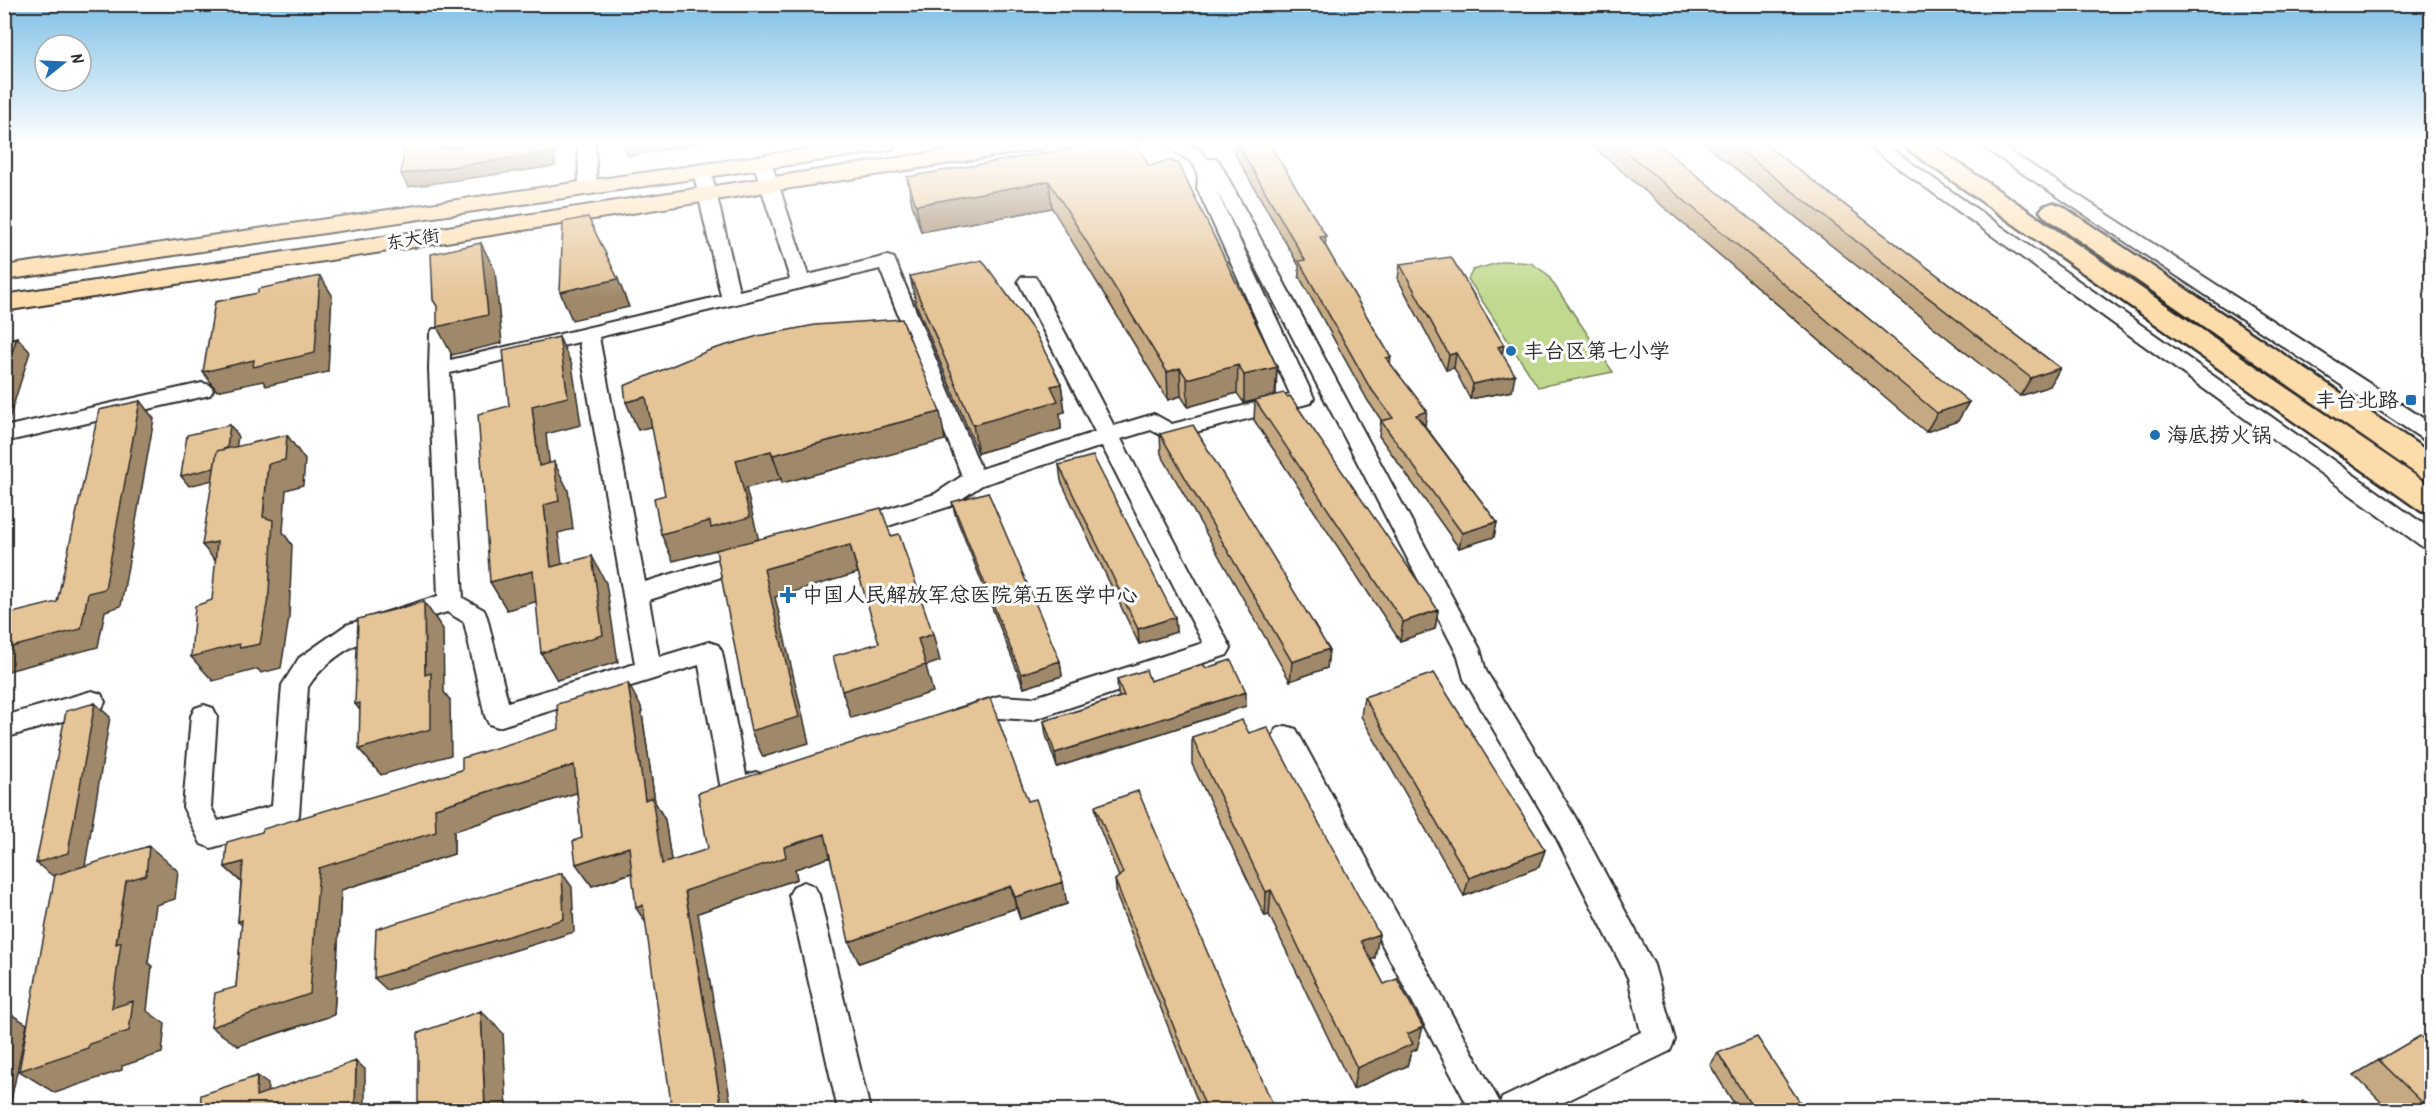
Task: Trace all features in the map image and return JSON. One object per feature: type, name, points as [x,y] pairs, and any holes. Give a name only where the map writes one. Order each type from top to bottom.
[{"type":"highway","points":[[1990,195],[2432,503]]},
{"type":"highway","points":[[2030,195],[2432,469]]},
{"type":"main road","name":"东大街","points":[[4,273],[540,195]]},
{"type":"main road","name":"东大街","points":[[4,303],[629,195]]},
{"type":"street","points":[[707,195],[731,298]]},
{"type":"street","points":[[772,195],[800,281]]},
{"type":"street","points":[[829,535],[943,500],[975,479],[1154,421],[1168,432],[1303,398],[1209,195]]},
{"type":"street","points":[[1227,195],[1471,656],[1473,672],[1564,824],[1643,975],[1659,1040],[1514,1110]]},
{"type":"street","points":[[1945,195],[2432,542]]},
{"type":"street","points":[[2065,195],[2432,435]]},
{"type":"street","points":[[439,369],[887,262],[975,479]]},
{"type":"street","points":[[944,724],[999,707],[1032,709],[1218,648],[1106,436],[1028,281]]},
{"type":"street","points":[[588,333],[649,670]]},
{"type":"street","points":[[440,334],[439,369],[452,601]]},
{"type":"street","points":[[4,435],[202,390]]},
{"type":"street","points":[[635,595],[772,552]]},
{"type":"street","points":[[452,601],[475,617],[498,716],[709,652],[735,790],[779,776]]},
{"type":"street","points":[[204,716],[197,807],[211,835],[285,815],[295,685],[308,666],[355,632],[452,601]]},
{"type":"street","points":[[4,727],[92,702]]},
{"type":"street","points":[[1286,737],[1486,1110]]},
{"type":"street","points":[[804,895],[854,1110]]},
{"type":"green space","points":[[1505,261],[1531,263],[1547,274],[1613,372],[1538,387],[1468,279],[1473,270]]},
{"type":"building","points":[[913,195],[971,195],[916,205]]},
{"type":"building","points":[[1058,195],[1194,195],[1277,367],[1244,375],[1238,365],[1187,379],[1180,368],[1167,372]]},
{"type":"building","points":[[1267,195],[1301,195],[1326,236],[1320,237],[1391,357],[1386,358],[1427,411],[1416,415],[1497,522],[1462,533],[1381,421],[1393,418],[1369,386],[1299,261],[1305,260]]},
{"type":"building","points":[[1678,195],[1721,195],[1969,402],[1937,413]]},
{"type":"building","points":[[1797,195],[1832,195],[2060,368],[2031,378]]},
{"type":"building","points":[[588,217],[618,279],[560,292],[563,222]]},
{"type":"building","points":[[481,243],[488,315],[437,327],[431,254]]},
{"type":"building","points":[[1451,257],[1504,345],[1498,347],[1515,375],[1473,384],[1456,353],[1449,355],[1400,264]]},
{"type":"building","points":[[982,260],[1036,334],[1061,384],[1051,386],[1058,401],[973,425],[910,276]]},
{"type":"building","points":[[320,276],[315,353],[253,367],[254,360],[203,372],[215,302],[258,293],[258,289]]},
{"type":"building","points":[[902,319],[940,412],[773,455],[771,451],[736,460],[750,517],[711,528],[710,521],[661,534],[654,498],[665,495],[646,397],[626,402],[624,386],[710,350],[758,336],[815,325]]},
{"type":"building","points":[[17,337],[4,376],[4,340]]},
{"type":"building","points":[[559,337],[568,397],[532,406],[539,466],[554,462],[559,501],[544,505],[551,567],[592,556],[603,635],[541,653],[533,571],[490,582],[478,414],[509,406],[503,350]]},
{"type":"building","points":[[1284,393],[1287,397],[1290,396],[1438,610],[1403,622],[1255,400]]},
{"type":"building","points":[[140,401],[105,589],[88,593],[81,629],[4,649],[4,615],[57,602],[99,410]]},
{"type":"building","points":[[230,425],[227,448],[217,451],[214,468],[181,476],[187,435]]},
{"type":"building","points":[[1193,425],[1329,649],[1292,662],[1160,434]]},
{"type":"building","points":[[287,435],[285,460],[268,464],[263,517],[273,520],[269,593],[260,644],[240,648],[239,644],[191,657],[195,606],[212,600],[217,542],[202,545],[217,451]]},
{"type":"building","points":[[1093,456],[1175,617],[1138,629],[1059,465]]},
{"type":"building","points":[[988,492],[1060,661],[1021,674],[952,502]]},
{"type":"building","points":[[881,508],[891,536],[899,534],[933,634],[918,639],[926,665],[842,691],[833,656],[879,643],[850,545],[764,569],[799,717],[751,731],[716,550]]},
{"type":"building","points":[[424,602],[425,675],[431,673],[431,729],[359,749],[360,703],[355,704],[358,619]]},
{"type":"building","points":[[1231,660],[1246,692],[1055,753],[1044,721],[1124,696],[1117,679],[1146,670],[1150,681],[1203,664],[1206,668]]},
{"type":"building","points":[[1434,673],[1545,850],[1469,878],[1364,697]]},
{"type":"building","points":[[628,683],[645,800],[652,797],[662,864],[708,849],[698,793],[990,698],[1028,801],[1036,799],[1063,882],[1015,897],[1011,886],[849,942],[825,834],[784,847],[786,857],[685,891],[722,1110],[672,1110],[643,905],[636,908],[629,847],[576,864],[573,841],[582,838],[574,765],[435,808],[436,832],[319,868],[310,994],[211,1027],[215,993],[236,987],[242,920],[238,922],[243,862],[225,867],[227,842],[262,832],[263,829],[462,770],[462,758],[559,729],[557,704]]},
{"type":"building","points":[[95,703],[68,853],[36,863],[66,711]]},
{"type":"building","points":[[1242,720],[1249,733],[1267,727],[1379,934],[1361,941],[1384,984],[1397,979],[1423,1027],[1407,1034],[1413,1044],[1357,1068],[1271,890],[1266,892],[1192,737]]},
{"type":"building","points":[[1138,791],[1273,1105],[1261,1110],[1207,1110],[1115,880],[1123,873],[1095,806]]},
{"type":"building","points":[[149,846],[146,875],[126,881],[116,944],[121,942],[112,1008],[133,1001],[129,1031],[89,1044],[88,1048],[19,1071],[55,875]]},
{"type":"building","points":[[562,873],[564,919],[374,978],[376,929]]},
{"type":"building","points":[[481,1011],[485,1110],[418,1110],[418,1033]]},
{"type":"building","points":[[2420,1036],[2432,1047],[2432,1110],[2379,1060]]},
{"type":"building","points":[[1757,1037],[1805,1110],[1754,1110],[1718,1053]]},
{"type":"building","points":[[356,1061],[355,1110],[200,1110],[201,1095],[257,1076],[256,1096]]},
{"type":"building","points":[[2303,1101],[2311,1110],[2286,1110]]},
{"type":"place","name":"丰台区第七小学","points":[[1511,351]]},
{"type":"place","name":"丰台北路","points":[[2411,400]]},
{"type":"place","name":"海底捞火锅","points":[[2155,435]]},
{"type":"place","name":"中国人民解放军总医院第五医学中心","points":[[788,595]]}]
